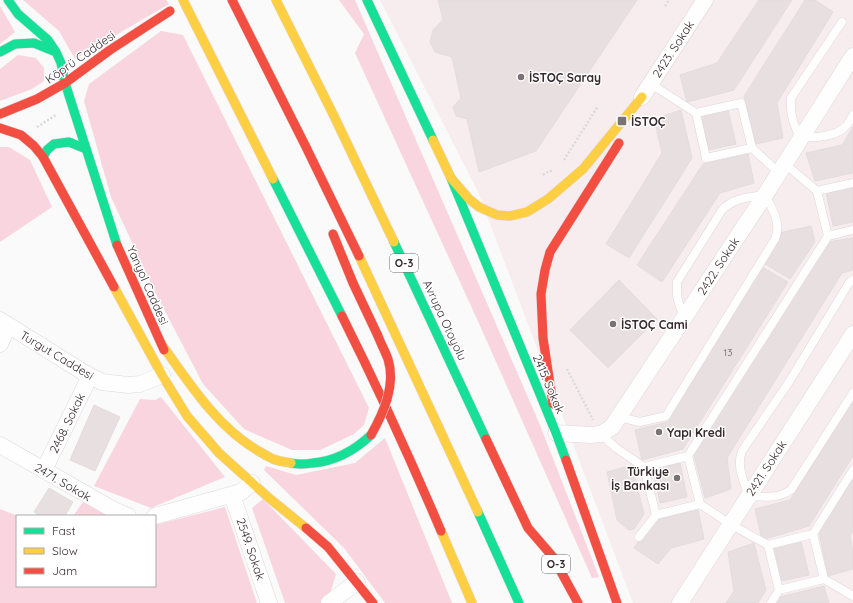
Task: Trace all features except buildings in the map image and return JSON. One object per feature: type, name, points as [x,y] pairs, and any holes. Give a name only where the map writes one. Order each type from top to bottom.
[{"type":"main road","name":"Yanyol Caddesi","points":[[8,0],[18,14],[48,40],[56,52],[61,63],[65,83],[117,245],[162,345],[181,383],[193,402]]},
{"type":"main road","points":[[183,0],[356,344],[424,491],[472,603]]},
{"type":"main road","points":[[232,0],[308,151],[366,272],[451,451],[519,603]]},
{"type":"main road","name":"Avrupa Otoyolu","points":[[276,0],[330,107],[528,528],[553,557],[578,603]]},
{"type":"main road","points":[[367,0],[450,178],[469,199],[479,207],[497,215],[510,216],[527,212],[548,199],[583,169],[642,97]]},
{"type":"main road","name":"Köprü Caddesi","points":[[0,114],[38,99],[65,83],[110,50],[170,11]]},
{"type":"main road","name":"Köprü Caddesi","points":[[0,52],[15,44],[34,43],[56,52]]},
{"type":"main road","points":[[630,124],[642,97]]},
{"type":"main road","points":[[0,128],[21,135],[34,146],[43,157],[162,375],[187,416],[219,453],[269,498],[328,547]]},
{"type":"main road","points":[[556,433],[543,338],[541,294],[545,270],[550,252],[560,235],[624,136]]},
{"type":"main road","points":[[43,157],[46,150],[54,144],[69,142],[86,149]]},
{"type":"main road","points":[[308,151],[316,188]]},
{"type":"main road","name":"2415. Sokak","points":[[450,178],[556,433],[617,603]]},
{"type":"main road","points":[[162,345],[221,422],[258,452],[279,461],[301,465],[313,465],[329,461],[357,448],[371,435],[384,411],[391,382],[390,372],[388,360],[378,336],[353,283],[328,224]]},
{"type":"main road","points":[[279,495],[328,547],[373,603]]},
{"type":"main road","points":[[528,528],[540,554]]},
{"type":"street","name":"2423. Sokak","points":[[642,97],[705,0]]},
{"type":"street","name":"2422. Sokak","points":[[597,427],[612,427],[619,417],[853,56]]},
{"type":"street","points":[[0,344],[4,323]]},
{"type":"street","name":"Turgut Caddesi","points":[[4,323],[77,369],[102,382],[128,385],[140,384],[162,375]]},
{"type":"street","name":"2421. Sokak","points":[[680,603],[853,334]]},
{"type":"street","name":"2468. Sokak","points":[[44,470],[90,376]]},
{"type":"street","points":[[556,433],[591,435],[597,427]]},
{"type":"street","name":"2471. Sokak","points":[[0,445],[112,509],[126,515]]},
{"type":"street","points":[[156,516],[241,492],[252,483]]},
{"type":"street","name":"2549. Sokak","points":[[232,495],[269,603]]},
{"type":"street","points":[[329,603],[357,582]]},
{"type":"lane","points":[[842,22],[791,98],[791,117],[796,131],[801,137],[812,138],[823,137],[845,127],[853,115]]},
{"type":"lane","points":[[651,84],[696,113],[706,158],[752,148]]},
{"type":"lane","points":[[696,113],[741,102],[752,148],[818,191],[853,183]]},
{"type":"lane","points":[[818,191],[828,236]]},
{"type":"lane","points":[[619,417],[640,422],[666,416],[777,235],[778,225],[764,195],[729,203],[722,210],[677,282],[676,296],[684,317]]},
{"type":"lane","points":[[644,467],[688,456],[828,236],[853,230]]},
{"type":"lane","points":[[853,280],[849,284],[789,382],[742,451],[740,469],[748,496],[773,497],[791,490],[853,393]]},
{"type":"lane","points":[[597,427],[616,448],[644,467],[656,514]]},
{"type":"lane","points":[[688,456],[700,504],[730,524],[768,545],[813,534],[853,470]]},
{"type":"lane","points":[[639,537],[656,514],[700,504]]},
{"type":"lane","points":[[813,534],[824,579]]},
{"type":"lane","points":[[768,545],[779,590]]},
{"type":"lane","points":[[771,603],[779,590],[824,579],[853,596]]},
{"type":"path","points":[[665,6],[669,0]]},
{"type":"path","points":[[574,144],[598,106]]},
{"type":"path","points":[[21,135],[59,114],[74,110]]},
{"type":"path","points":[[565,366],[597,427]]},
{"type":"shaded area","points":[[23,0],[166,0],[169,4],[75,59],[59,31]]},
{"type":"shaded area","points":[[339,0],[355,0],[540,425],[599,577],[592,578],[477,319],[355,53],[364,34]]},
{"type":"shaded area","name":"İSTOÇ","points":[[380,0],[853,0],[853,603],[633,603],[478,192]]},
{"type":"shaded area","points":[[0,6],[15,32],[0,44]]},
{"type":"shaded area","points":[[161,31],[183,35],[369,408],[364,425],[354,434],[320,450],[292,450],[244,429],[203,384],[155,292],[111,197],[84,101],[89,84]]},
{"type":"shaded area","points":[[18,55],[36,58],[44,68],[44,81],[32,89],[0,101],[0,69]]},
{"type":"shaded area","points":[[0,147],[9,147],[30,160],[52,207],[0,242]]},
{"type":"shaded area","points":[[161,397],[225,477],[151,508],[94,486],[140,399],[155,400]]},
{"type":"shaded area","points":[[385,438],[452,603],[385,603],[344,548],[264,470],[266,466],[296,475],[355,463]]},
{"type":"shaded area","points":[[263,499],[336,574],[329,597],[320,603],[285,603],[252,508]]},
{"type":"shaded area","points":[[83,502],[116,515],[74,515]]},
{"type":"shaded area","points":[[225,507],[257,603],[0,603],[0,509],[16,515],[16,587],[156,587],[156,525]]},
{"type":"traffic: fast","points":[[8,0],[18,14],[48,40],[61,63],[65,83]]},
{"type":"traffic: fast","points":[[367,0],[433,140]]},
{"type":"traffic: fast","points":[[0,52],[15,44],[34,43],[56,52]]},
{"type":"traffic: fast","points":[[65,83],[117,245]]},
{"type":"traffic: fast","points":[[43,157],[47,150],[54,144],[69,142],[86,149]]},
{"type":"traffic: fast","points":[[451,178],[566,460]]},
{"type":"traffic: fast","points":[[273,179],[342,316]]},
{"type":"traffic: fast","points":[[394,242],[486,439]]},
{"type":"traffic: fast","points":[[291,463],[299,464],[329,460],[358,446],[371,435]]},
{"type":"traffic: fast","points":[[478,512],[519,603]]},
{"type":"traffic: slow","points":[[183,0],[273,179]]},
{"type":"traffic: slow","points":[[276,0],[333,114],[394,242]]},
{"type":"traffic: slow","points":[[433,140],[451,178],[469,199],[479,207],[497,215],[510,216],[527,212],[548,199],[583,169],[642,97]]},
{"type":"traffic: slow","points":[[359,256],[478,512]]},
{"type":"traffic: slow","points":[[114,287],[162,375],[187,416],[219,453],[269,498],[306,528]]},
{"type":"traffic: slow","points":[[162,345],[194,390],[218,419],[246,443],[267,456],[291,463]]},
{"type":"traffic: slow","points":[[441,531],[472,603]]},
{"type":"traffic: jam","points":[[232,0],[359,256]]},
{"type":"traffic: jam","points":[[0,114],[37,99],[65,83],[110,50],[170,11]]},
{"type":"traffic: jam","points":[[0,128],[21,135],[34,146],[43,157],[114,287]]},
{"type":"traffic: jam","points":[[553,404],[543,338],[541,294],[545,270],[550,252],[619,143]]},
{"type":"traffic: jam","points":[[333,234],[353,283],[378,336]]},
{"type":"traffic: jam","points":[[117,245],[164,350]]},
{"type":"traffic: jam","points":[[342,316],[393,422],[441,531]]},
{"type":"traffic: jam","points":[[371,435],[384,408],[391,379],[388,359],[378,336]]},
{"type":"traffic: jam","points":[[486,439],[528,528],[553,557],[578,603]]},
{"type":"traffic: jam","points":[[566,460],[617,603]]},
{"type":"traffic: jam","points":[[306,528],[328,547],[373,603]]},
{"type":"place","name":"İSTOÇ Saray","points":[[521,77]]},
{"type":"place","name":"İSTOÇ","points":[[622,121]]},
{"type":"place","name":"İSTOÇ Cami","points":[[613,324]]},
{"type":"place","name":"Yapı Kredi","points":[[659,432]]},
{"type":"place","name":"Türkiye İş Bankası","points":[[677,478]]}]
